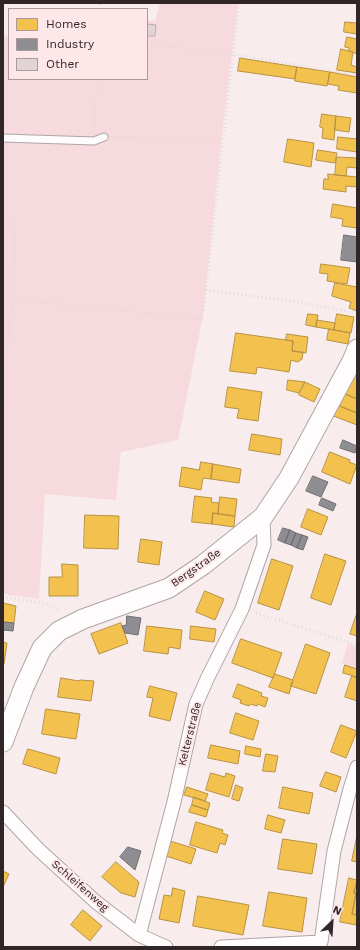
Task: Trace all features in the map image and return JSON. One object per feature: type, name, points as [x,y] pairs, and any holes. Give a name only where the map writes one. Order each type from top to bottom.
[{"type":"street","name":"Bergstraße","points":[[3,742],[24,687],[42,648],[59,631],[83,619],[169,588],[203,565],[263,517],[289,478],[312,438],[357,349]]},
{"type":"street","name":"Kelterstraße","points":[[138,935],[174,802],[196,704],[242,609],[264,545],[263,517]]},
{"type":"street","points":[[221,947],[323,944],[334,851],[357,767]]},
{"type":"street","name":"Schleifenweg","points":[[3,812],[38,849],[96,902],[138,935],[166,947]]},
{"type":"lane","points":[[3,138],[94,141],[104,137]]},
{"type":"path","points":[[13,299],[202,319],[239,3]]},
{"type":"path","points":[[148,42],[357,75]]},
{"type":"path","points":[[94,141],[97,80]]},
{"type":"path","points":[[104,137],[223,140]]},
{"type":"path","points":[[3,219],[10,223],[15,232],[13,299],[3,408]]},
{"type":"path","points":[[206,290],[285,300],[357,313]]},
{"type":"path","points":[[3,342],[8,342]]},
{"type":"path","points":[[3,597],[43,603],[83,619]]},
{"type":"path","points":[[242,609],[357,645]]},
{"type":"shaded area","points":[[160,3],[238,3],[203,315],[178,440],[121,452],[116,500],[45,494],[39,599],[3,594],[4,35],[8,36],[8,80],[148,80],[148,20],[155,21]]},
{"type":"shaded area","points":[[348,644],[357,647],[357,668],[342,663]]},
{"type":"building: Homes","points":[[345,22],[357,23],[357,34],[344,32]]},
{"type":"building: Homes","points":[[347,37],[357,39],[357,54],[349,51],[349,48],[345,47]]},
{"type":"building: Homes","points":[[341,49],[353,52],[351,65],[357,67],[357,73],[337,70]]},
{"type":"building: Homes","points":[[240,58],[297,67],[295,79],[238,71]]},
{"type":"building: Homes","points":[[297,67],[330,72],[327,86],[295,81]]},
{"type":"building: Homes","points":[[330,72],[357,77],[357,93],[338,90],[339,86],[328,84]]},
{"type":"building: Homes","points":[[322,114],[336,116],[334,140],[322,138],[323,128],[320,127]]},
{"type":"building: Homes","points":[[336,116],[351,118],[349,132],[335,130]]},
{"type":"building: Homes","points":[[338,137],[357,139],[357,152],[337,149]]},
{"type":"building: Homes","points":[[288,139],[314,143],[311,167],[284,162]]},
{"type":"building: Homes","points":[[318,150],[337,153],[335,163],[316,160]]},
{"type":"building: Homes","points":[[337,157],[357,158],[357,168],[347,167],[346,176],[335,175]]},
{"type":"building: Homes","points":[[328,174],[357,177],[357,187],[346,186],[346,192],[323,189],[324,179],[328,179]]},
{"type":"building: Homes","points":[[333,204],[357,208],[357,228],[342,226],[343,219],[331,217]]},
{"type":"building: Homes","points":[[321,264],[350,268],[347,284],[327,281],[328,274],[320,273]]},
{"type":"building: Homes","points":[[335,283],[357,287],[357,311],[349,308],[351,302],[332,296]]},
{"type":"building: Homes","points":[[308,314],[318,315],[316,327],[306,325]]},
{"type":"building: Homes","points":[[337,314],[354,317],[351,333],[334,330]]},
{"type":"building: Homes","points":[[317,320],[335,323],[334,330],[316,327]]},
{"type":"building: Homes","points":[[329,329],[350,333],[348,344],[327,340]]},
{"type":"building: Homes","points":[[236,333],[293,341],[292,351],[303,352],[302,359],[298,362],[291,360],[289,372],[257,367],[256,374],[230,371]]},
{"type":"building: Homes","points":[[287,334],[308,337],[306,353],[292,351],[293,341],[286,340]]},
{"type":"building: Homes","points":[[357,369],[357,399],[345,394]]},
{"type":"building: Homes","points":[[288,380],[305,382],[299,393],[287,390]]},
{"type":"building: Homes","points":[[305,382],[320,389],[314,402],[299,395]]},
{"type":"building: Homes","points":[[228,387],[262,392],[258,421],[237,418],[239,409],[225,407]]},
{"type":"building: Homes","points":[[345,394],[357,399],[357,413],[339,406]]},
{"type":"building: Homes","points":[[335,404],[357,413],[357,425],[331,415]]},
{"type":"building: Homes","points":[[252,434],[282,439],[280,455],[249,450]]},
{"type":"building: Homes","points":[[330,452],[350,460],[349,462],[357,465],[350,484],[322,472]]},
{"type":"building: Homes","points":[[201,462],[213,464],[211,479],[203,478],[201,490],[179,486],[182,467],[199,470]]},
{"type":"building: Homes","points":[[213,464],[241,469],[239,483],[211,479]]},
{"type":"building: Homes","points":[[195,496],[212,498],[211,502],[219,503],[218,514],[213,513],[212,524],[192,522]]},
{"type":"building: Homes","points":[[220,497],[237,499],[235,516],[218,514]]},
{"type":"building: Homes","points":[[308,509],[328,517],[321,535],[301,527]]},
{"type":"building: Homes","points":[[213,513],[235,516],[234,527],[212,524]]},
{"type":"building: Homes","points":[[85,515],[119,516],[118,549],[84,548]]},
{"type":"building: Homes","points":[[141,539],[162,542],[159,565],[138,562]]},
{"type":"building: Homes","points":[[325,554],[346,561],[331,605],[311,598]]},
{"type":"building: Homes","points":[[272,559],[293,566],[279,610],[258,603]]},
{"type":"building: Homes","points":[[62,564],[78,565],[78,596],[49,596],[49,577],[62,577]]},
{"type":"building: Homes","points":[[205,591],[224,599],[215,620],[196,612]]},
{"type":"building: Homes","points":[[3,603],[16,606],[14,623],[3,622]]},
{"type":"building: Homes","points":[[357,613],[357,636],[350,634]]},
{"type":"building: Homes","points":[[121,623],[128,643],[99,654],[91,634]]},
{"type":"building: Homes","points":[[147,626],[182,630],[180,649],[169,647],[168,654],[144,651]]},
{"type":"building: Homes","points":[[191,626],[216,629],[214,642],[190,639]]},
{"type":"building: Homes","points":[[241,639],[282,653],[273,678],[232,663]]},
{"type":"building: Homes","points":[[3,642],[7,643],[4,664],[3,663]]},
{"type":"building: Homes","points":[[306,644],[330,653],[316,694],[291,686]]},
{"type":"building: Homes","points":[[345,665],[357,669],[357,677],[343,673]]},
{"type":"building: Homes","points":[[275,674],[293,680],[289,694],[269,687]]},
{"type":"building: Homes","points":[[352,676],[357,678],[357,701],[345,697]]},
{"type":"building: Homes","points":[[61,678],[79,681],[94,681],[91,701],[58,697]]},
{"type":"building: Homes","points":[[238,684],[262,693],[261,696],[268,698],[265,707],[258,704],[257,706],[250,704],[249,706],[240,703],[241,700],[233,697]]},
{"type":"building: Homes","points":[[150,686],[177,693],[170,721],[149,716],[153,698],[147,697]]},
{"type":"building: Homes","points":[[46,709],[80,714],[76,739],[42,734]]},
{"type":"building: Homes","points":[[236,713],[259,721],[253,740],[230,733]]},
{"type":"building: Homes","points":[[341,725],[357,731],[346,758],[331,752]]},
{"type":"building: Homes","points":[[211,745],[240,751],[238,764],[208,758]]},
{"type":"building: Homes","points":[[246,746],[261,749],[260,757],[245,754]]},
{"type":"building: Homes","points":[[28,749],[60,758],[56,774],[23,764]]},
{"type":"building: Homes","points":[[266,754],[278,756],[275,772],[263,771]]},
{"type":"building: Homes","points":[[326,772],[341,777],[336,792],[320,786]]},
{"type":"building: Homes","points":[[211,773],[225,777],[226,773],[235,776],[229,797],[206,790]]},
{"type":"building: Homes","points":[[236,785],[243,788],[239,801],[232,799]]},
{"type":"building: Homes","points":[[187,787],[208,794],[205,801],[184,795]]},
{"type":"building: Homes","points":[[283,787],[313,793],[309,814],[279,808]]},
{"type":"building: Homes","points":[[194,797],[210,803],[208,810],[192,805]]},
{"type":"building: Homes","points":[[192,805],[208,810],[206,817],[189,812]]},
{"type":"building: Homes","points":[[268,815],[285,820],[281,833],[265,829]]},
{"type":"building: Homes","points":[[196,822],[223,830],[222,833],[228,835],[225,845],[220,843],[217,853],[190,845]]},
{"type":"building: Homes","points":[[357,836],[357,862],[352,861]]},
{"type":"building: Homes","points":[[283,839],[317,844],[312,874],[278,869]]},
{"type":"building: Homes","points":[[170,841],[196,849],[191,864],[166,856]]},
{"type":"building: Homes","points":[[116,862],[139,882],[135,897],[121,893],[102,877]]},
{"type":"building: Homes","points":[[3,871],[9,874],[3,887]]},
{"type":"building: Homes","points":[[349,878],[357,880],[352,914],[357,915],[356,925],[340,922]]},
{"type":"building: Homes","points":[[357,883],[357,915],[352,914],[356,893],[354,893]]},
{"type":"building: Homes","points":[[173,888],[185,891],[179,923],[159,919],[164,895],[171,896]]},
{"type":"building: Homes","points":[[269,892],[307,898],[302,932],[263,926]]},
{"type":"building: Homes","points":[[198,896],[249,905],[243,935],[193,926]]},
{"type":"building: Homes","points":[[83,910],[102,926],[90,941],[71,925]]},
{"type":"building: Industry","points":[[344,235],[357,237],[357,262],[341,260]]},
{"type":"building: Industry","points":[[343,440],[357,446],[355,453],[340,448]]},
{"type":"building: Industry","points":[[313,476],[328,482],[321,497],[306,491]]},
{"type":"building: Industry","points":[[322,498],[336,504],[333,511],[319,505]]},
{"type":"building: Industry","points":[[283,528],[290,530],[285,543],[278,540]]},
{"type":"building: Industry","points":[[290,530],[296,533],[291,545],[285,543]]},
{"type":"building: Industry","points":[[296,533],[302,535],[297,548],[291,545]]},
{"type":"building: Industry","points":[[302,535],[308,537],[303,550],[297,548]]},
{"type":"building: Industry","points":[[127,616],[141,618],[138,635],[125,633],[122,626],[126,625]]},
{"type":"building: Industry","points":[[3,622],[14,623],[13,631],[3,630]]},
{"type":"building: Industry","points":[[128,847],[141,851],[135,870],[120,857]]},
{"type":"building: Other","points":[[148,24],[156,25],[155,36],[148,36]]}]
